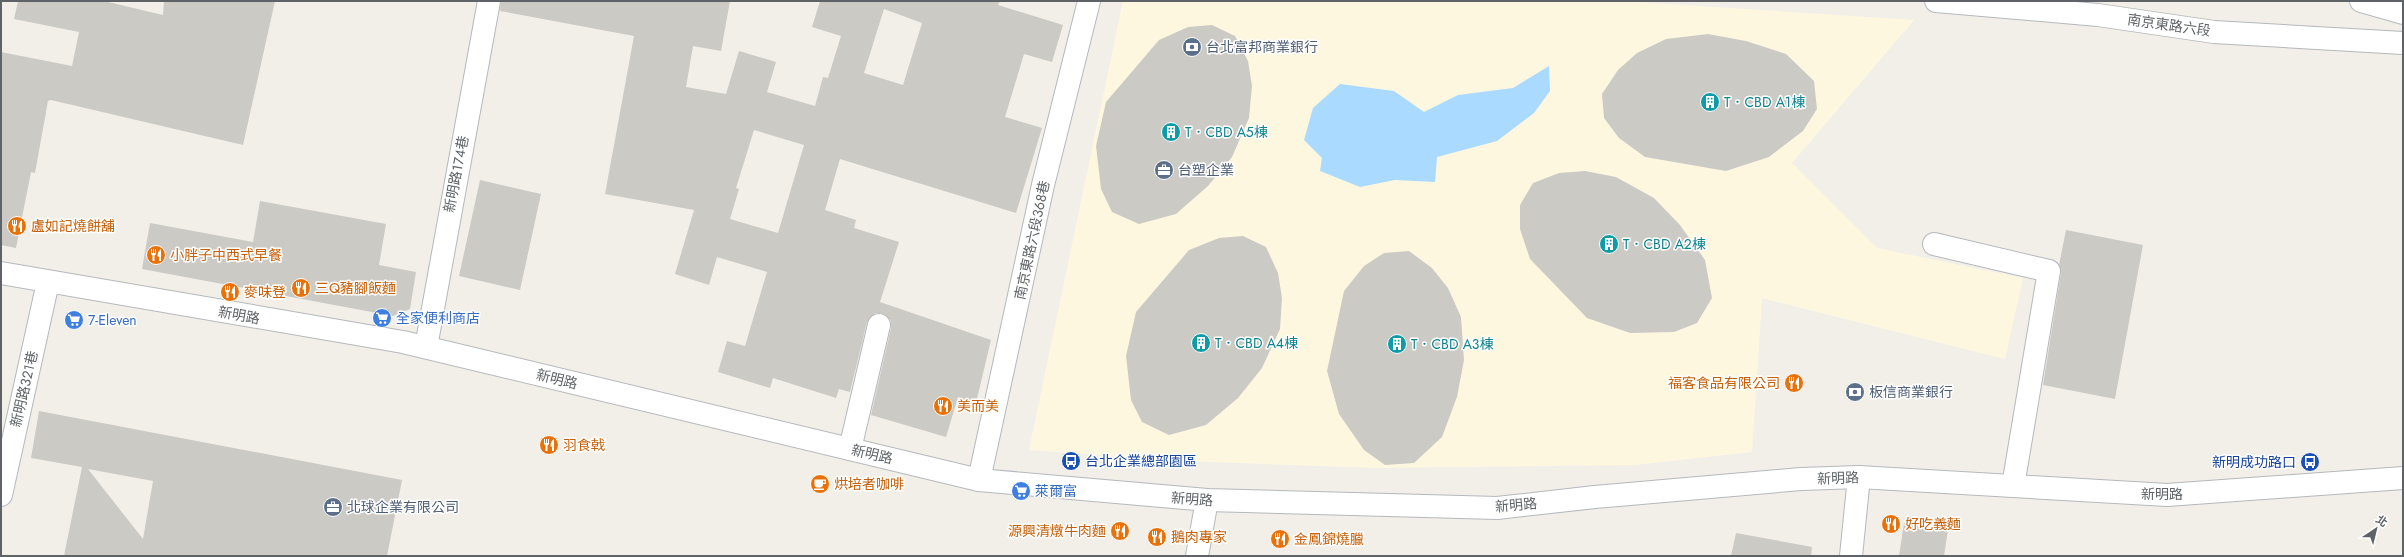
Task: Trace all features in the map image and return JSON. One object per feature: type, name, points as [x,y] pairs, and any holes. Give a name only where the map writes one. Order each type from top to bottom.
[{"type":"street","name":"新明路174巷","points":[[426,347],[489,1]]},
{"type":"street","name":"南京東路六段368巷","points":[[979,480],[1043,185],[1089,1]]},
{"type":"street","name":"南京東路六段","points":[[1936,1],[2098,15],[2214,32],[2403,43]]},
{"type":"street","points":[[2361,1],[2403,13]]},
{"type":"street","points":[[1934,244],[2049,271],[2013,486]]},
{"type":"street","name":"新明路","points":[[1,273],[426,347],[979,480],[1207,500],[1497,508],[1610,495],[1801,479],[1859,477],[2167,496],[2403,478]]},
{"type":"street","name":"新明路321巷","points":[[1,495],[48,282]]},
{"type":"street","points":[[850,449],[879,325]]},
{"type":"street","points":[[1851,556],[1859,477]]},
{"type":"street","points":[[1197,556],[1207,500]]},
{"type":"shaded area","points":[[1123,1],[1621,1],[1914,20],[1792,163],[1877,248],[2023,278],[2005,359],[1762,298],[1752,452],[1636,465],[1375,468],[1183,461],[1029,450]]},
{"type":"water","points":[[1549,66],[1550,91],[1534,113],[1497,141],[1437,157],[1435,182],[1395,180],[1360,187],[1320,171],[1322,158],[1304,140],[1313,108],[1340,84],[1394,91],[1424,112],[1458,95],[1513,88]]},
{"type":"building","points":[[18,1],[104,1],[163,15],[164,1],[275,1],[243,145],[51,100],[48,101],[35,173],[31,172],[16,248],[1,245],[1,52],[72,66],[79,32],[14,19]]},
{"type":"building","points":[[501,1],[730,1],[721,51],[693,46],[686,87],[726,94],[739,51],[776,62],[767,92],[815,106],[823,77],[828,78],[841,36],[812,27],[820,1],[1000,1],[998,5],[1063,25],[1052,62],[1024,54],[1005,117],[1042,128],[1016,213],[840,159],[825,210],[856,220],[854,228],[899,242],[880,302],[991,340],[976,403],[958,397],[946,437],[871,415],[891,328],[891,321],[882,313],[875,313],[867,322],[850,392],[839,389],[836,398],[773,378],[770,388],[718,372],[727,341],[745,346],[767,272],[717,257],[709,285],[675,274],[694,210],[605,194],[634,36],[500,11]],"holes":[[[884,9],[922,23],[903,85],[864,73]],[[754,130],[804,145],[778,233],[730,219],[739,189],[736,188]]]},
{"type":"building","name":"T．CBD A5棟","points":[[1212,25],[1235,36],[1248,61],[1252,86],[1249,118],[1232,157],[1208,186],[1176,214],[1139,224],[1112,212],[1101,189],[1096,146],[1106,102],[1159,40],[1188,27]]},
{"type":"building","name":"T．CBD A1棟","points":[[1708,34],[1746,41],[1786,54],[1814,81],[1817,109],[1803,131],[1769,157],[1726,171],[1645,157],[1619,138],[1604,118],[1602,94],[1618,70],[1637,53],[1666,39]]},
{"type":"building","name":"T．CBD A2棟","points":[[1585,171],[1616,177],[1654,198],[1680,225],[1705,260],[1712,298],[1697,323],[1674,332],[1630,333],[1587,318],[1530,259],[1520,229],[1520,205],[1533,183],[1559,173]]},
{"type":"building","points":[[480,180],[541,194],[520,290],[459,276]]},
{"type":"building","points":[[260,201],[386,224],[379,265],[416,272],[410,309],[393,316],[142,269],[150,223],[253,242]]},
{"type":"building","points":[[2066,230],[2143,245],[2115,399],[2043,385],[2061,273],[2059,265]]},
{"type":"building","name":"T．CBD A4棟","points":[[1243,236],[1266,247],[1278,273],[1282,298],[1280,329],[1262,368],[1238,398],[1206,425],[1169,435],[1142,422],[1131,400],[1126,356],[1136,312],[1189,250],[1219,238]]},
{"type":"building","name":"T．CBD A3棟","points":[[1409,251],[1432,268],[1448,288],[1461,317],[1464,360],[1457,397],[1442,437],[1414,463],[1385,465],[1364,450],[1339,414],[1327,371],[1344,291],[1364,266],[1384,253]]},
{"type":"building","points":[[39,411],[402,480],[387,556],[64,556],[82,467],[31,458]],"holes":[[[88,469],[153,481],[143,539]]]},
{"type":"building","points":[[1904,523],[1948,530],[1944,556],[1899,556]]},
{"type":"building","points":[[1736,533],[1812,547],[1811,556],[1731,556]]},
{"type":"place","name":"台北富邦商業銀行","points":[[1192,47]]},
{"type":"place","name":"T．CBD A1棟","points":[[1710,102]]},
{"type":"place","name":"T．CBD A5棟","points":[[1171,132]]},
{"type":"place","name":"台塑企業","points":[[1164,170]]},
{"type":"place","name":"盧如記燒餅舖","points":[[17,226]]},
{"type":"place","name":"T．CBD A2棟","points":[[1609,244]]},
{"type":"place","name":"小胖子中西式早餐","points":[[156,255]]},
{"type":"place","name":"三Q豬腳飯麵","points":[[301,288]]},
{"type":"place","name":"麥味登","points":[[230,292]]},
{"type":"place","name":"全家便利商店","points":[[382,318]]},
{"type":"place","name":"7-Eleven","points":[[74,320]]},
{"type":"place","name":"T．CBD A4棟","points":[[1201,343]]},
{"type":"place","name":"T．CBD A3棟","points":[[1397,344]]},
{"type":"place","name":"福客食品有限公司","points":[[1794,383]]},
{"type":"place","name":"板信商業銀行","points":[[1855,392]]},
{"type":"place","name":"美而美","points":[[943,406]]},
{"type":"place","name":"羽食戟","points":[[549,445]]},
{"type":"place","name":"台北企業總部園區","points":[[1071,461]]},
{"type":"place","name":"新明成功路口","points":[[2310,462]]},
{"type":"place","name":"烘培者咖啡","points":[[820,484]]},
{"type":"place","name":"萊爾富","points":[[1021,491]]},
{"type":"place","name":"北球企業有限公司","points":[[333,507]]},
{"type":"place","name":"好吃義麵","points":[[1891,524]]},
{"type":"place","name":"源興清燉牛肉麵","points":[[1120,531]]},
{"type":"place","name":"鵝肉專家","points":[[1157,537]]},
{"type":"place","name":"金鳳錦燒臘","points":[[1280,539]]}]
